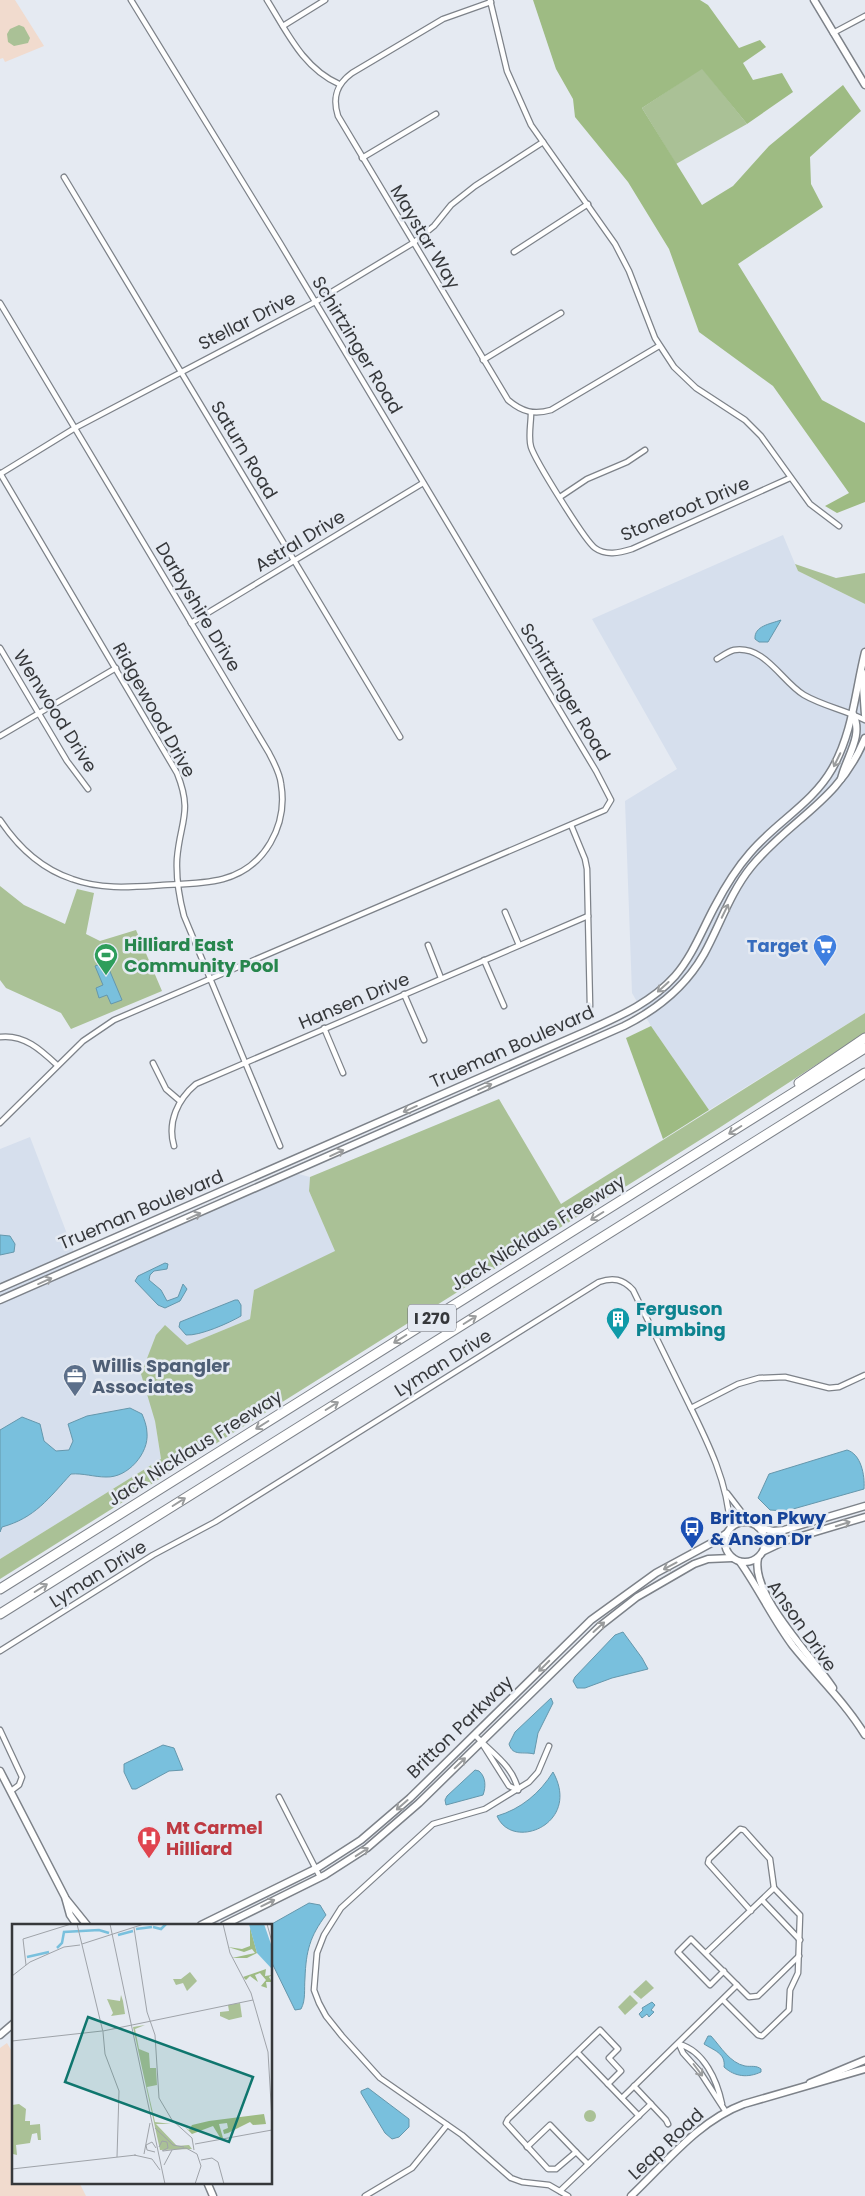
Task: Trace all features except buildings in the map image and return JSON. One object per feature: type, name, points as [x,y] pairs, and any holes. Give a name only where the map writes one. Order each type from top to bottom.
[{"type":"highway","points":[[749,1121],[821,1066],[865,1038]]},
{"type":"highway","name":"Jack Nicklaus Freeway","points":[[0,1589],[865,1048]]},
{"type":"highway","name":"Jack Nicklaus Freeway","points":[[0,1614],[865,1073]]},
{"type":"main road","points":[[814,0],[865,85]]},
{"type":"main road","name":"Trueman Boulevard","points":[[0,1288],[589,1030],[648,1000],[675,976],[694,950],[732,876],[752,851],[820,788],[843,746],[853,714],[865,652]]},
{"type":"main road","points":[[861,666],[865,715]]},
{"type":"main road","points":[[840,783],[843,768],[856,737],[857,722],[853,714]]},
{"type":"main road","name":"Trueman Boulevard","points":[[0,1300],[644,1016],[683,983],[704,955],[733,895],[754,864],[840,783],[865,738]]},
{"type":"main road","points":[[865,1506],[784,1530],[772,1531],[742,1522],[729,1531],[725,1546],[732,1558],[740,1562],[750,1562],[758,1558],[764,1551],[785,1541],[865,1517]]},
{"type":"main road","points":[[758,1527],[765,1538],[764,1551]]},
{"type":"main road","name":"Britton Parkway","points":[[203,1924],[316,1869],[361,1840],[410,1798],[591,1620],[650,1577],[718,1540],[729,1531]]},
{"type":"main road","name":"Britton Parkway","points":[[226,1924],[320,1877],[368,1848],[419,1803],[600,1626],[637,1597],[694,1564],[708,1559],[732,1558]]},
{"type":"main road","name":"Anson Drive","points":[[758,1558],[758,1576],[770,1601],[865,1735]]},
{"type":"main road","name":"Anson Drive","points":[[740,1562],[781,1630],[843,1704]]},
{"type":"main road","points":[[0,1771],[65,1897],[86,1924]]},
{"type":"main road","points":[[65,1897],[70,1915],[76,1924]]},
{"type":"main road","points":[[1,2035],[12,2025]]},
{"type":"main road","name":"Leap Road","points":[[807,2085],[865,2060]]},
{"type":"main road","name":"Leap Road","points":[[631,2196],[700,2129],[726,2112],[744,2104],[865,2069]]},
{"type":"main road","points":[[208,2184],[213,2196]]},
{"type":"street","name":"Schirtzinger Road","points":[[0,1123],[83,1041],[114,1020],[571,825],[607,808],[611,800],[315,302],[131,0]]},
{"type":"street","points":[[267,0],[308,63],[318,72],[339,84],[352,73],[430,26],[458,12],[490,1],[507,71],[523,110],[615,244],[629,271],[659,346],[674,367],[696,388],[745,420],[761,436],[810,504],[839,526]]},
{"type":"street","points":[[283,26],[325,0]]},
{"type":"street","points":[[833,33],[865,16]]},
{"type":"street","name":"Maystar Way","points":[[339,84],[335,101],[338,116],[362,158],[508,400],[519,408],[531,413]]},
{"type":"street","points":[[362,158],[436,114]]},
{"type":"street","name":"Stellar Drive","points":[[0,473],[75,428],[315,302],[413,243],[434,226],[451,205],[475,186],[544,142]]},
{"type":"street","name":"Saturn Road","points":[[64,177],[400,737]]},
{"type":"street","points":[[514,252],[588,204]]},
{"type":"street","name":"Darbyshire Drive","points":[[0,303],[269,753],[278,773],[283,805],[274,837],[269,846],[254,863],[224,878],[131,888],[95,886],[70,879],[47,868],[24,851],[0,820]]},
{"type":"street","points":[[484,360],[561,313]]},
{"type":"street","points":[[531,413],[542,413],[559,406],[659,346]]},
{"type":"street","name":"Stoneroot Drive","points":[[531,413],[531,448],[588,542],[604,552],[614,553],[632,549],[790,478]]},
{"type":"street","points":[[560,497],[588,479],[627,462],[645,450]]},
{"type":"street","name":"Ridgewood Drive","points":[[0,473],[171,761],[185,794],[185,819],[177,858],[177,884],[184,916],[280,1146]]},
{"type":"street","name":"Astral Drive","points":[[191,623],[423,483]]},
{"type":"street","name":"Wenwood Drive","points":[[0,648],[67,761],[88,789]]},
{"type":"street","points":[[717,659],[736,650],[756,654],[769,662],[790,684],[804,695],[865,720]]},
{"type":"street","points":[[0,736],[116,668]]},
{"type":"street","points":[[571,825],[585,859],[590,1006]]},
{"type":"street","points":[[505,912],[520,945]]},
{"type":"street","name":"Hansen Drive","points":[[174,1146],[173,1120],[180,1101],[196,1084],[588,916]]},
{"type":"street","points":[[428,945],[441,978]]},
{"type":"street","points":[[484,960],[504,1006]]},
{"type":"street","points":[[404,994],[424,1040]]},
{"type":"street","points":[[324,1028],[344,1073]]},
{"type":"street","points":[[0,1037],[18,1038],[31,1044],[57,1065]]},
{"type":"street","points":[[153,1063],[166,1090],[180,1101]]},
{"type":"street","name":"Lyman Drive","points":[[0,1651],[153,1556],[219,1520],[592,1286],[608,1279],[622,1281],[633,1290],[691,1408]]},
{"type":"street","points":[[729,1531],[730,1512],[726,1492],[691,1408],[738,1384],[759,1378],[785,1377],[829,1388],[839,1387],[865,1375]]},
{"type":"street","points":[[726,1492],[750,1523]]},
{"type":"street","points":[[0,1730],[22,1777],[18,1785],[11,1791]]},
{"type":"street","points":[[475,1735],[507,1767],[516,1781],[518,1790]]},
{"type":"street","points":[[481,1742],[509,1786],[518,1790]]},
{"type":"street","points":[[549,1746],[538,1772],[530,1782],[485,1809],[433,1824],[341,1908],[324,1935],[317,1953],[314,1990],[319,2003],[342,2036],[380,2078],[480,2150],[502,2172],[511,2178],[522,2182],[549,2185],[568,2196]]},
{"type":"street","points":[[279,1796],[320,1877]]},
{"type":"street","points":[[723,2000],[758,2035],[762,2036],[789,2010],[789,1994],[797,1978],[800,1915],[774,1888],[770,1859],[744,1830],[740,1829],[709,1859],[708,1863],[750,1911]]},
{"type":"street","points":[[706,1953],[774,1888]]},
{"type":"street","points":[[762,1900],[800,1940]]},
{"type":"street","points":[[724,1971],[710,1985],[678,1952],[691,1939],[706,1953],[724,1971],[738,1985],[749,1997],[758,1996],[799,1956]]},
{"type":"street","points":[[622,2098],[738,1985]]},
{"type":"street","points":[[576,2152],[556,2169],[552,2170],[527,2147],[506,2123],[600,2030],[618,2049],[609,2058],[621,2071],[608,2084]]},
{"type":"street","points":[[679,2044],[689,2047],[704,2061],[726,2112]]},
{"type":"street","points":[[679,2044],[683,2054],[700,2072],[722,2104]]},
{"type":"street","points":[[578,2053],[639,2116]]},
{"type":"street","points":[[634,2086],[668,2124]]},
{"type":"street","points":[[560,2191],[651,2104]]},
{"type":"street","points":[[365,2196],[412,2168],[447,2125]]},
{"type":"street","points":[[527,2147],[550,2125],[588,2164]]},
{"type":"shaded area","points":[[0,0],[15,0],[44,46],[5,62],[3,58],[0,59]]},
{"type":"shaded area","points":[[783,535],[798,571],[865,604],[865,1013],[709,1110],[651,1026],[632,993],[625,801],[677,769],[592,619]]},
{"type":"shaded area","points":[[30,1137],[77,1260],[287,1171],[310,1177],[309,1191],[336,1251],[254,1290],[250,1319],[187,1345],[165,1326],[155,1421],[161,1459],[0,1559],[0,1149]]},
{"type":"shaded area","points":[[7,2043],[12,2052],[12,2184],[80,2184],[86,2196],[0,2196],[0,2048]]},
{"type":"green space","points":[[533,0],[700,0],[708,5],[739,48],[760,40],[766,47],[743,63],[753,80],[782,73],[793,92],[747,124],[702,69],[642,108],[702,205],[733,186],[769,146],[843,85],[861,111],[810,157],[811,184],[823,207],[738,264],[822,400],[865,423],[865,502],[837,513],[825,506],[849,493],[773,386],[699,332],[669,249],[628,182],[575,117],[573,99],[556,69]]},
{"type":"green space","points":[[19,25],[24,27],[30,38],[28,43],[14,46],[8,42],[7,34],[10,29]]},
{"type":"green space","points":[[702,68],[747,124],[676,164],[642,108]]},
{"type":"green space","points":[[795,564],[836,578],[865,573],[865,604],[798,571]]},
{"type":"green space","points":[[0,886],[24,905],[65,924],[77,889],[94,893],[86,934],[100,941],[136,930],[162,991],[71,1029],[61,1013],[6,988],[0,980]]},
{"type":"green space","points":[[865,1013],[865,1033],[719,1128],[0,1579],[0,1559],[161,1459],[155,1421],[141,1374],[156,1335],[165,1325],[187,1345],[250,1319],[254,1290],[335,1251],[309,1191],[310,1177],[499,1099],[561,1204]]},
{"type":"green space","points":[[651,1026],[709,1110],[663,1139],[626,1038]]},
{"type":"green space","points":[[646,1980],[654,1988],[641,1999],[633,1992]]},
{"type":"green space","points":[[630,1995],[638,2003],[625,2015],[618,2007]]},
{"type":"green space","points":[[588,2110],[592,2110],[596,2116],[592,2122],[588,2122],[584,2118],[584,2114]]},
{"type":"water","points":[[781,620],[768,642],[759,642],[755,639],[755,635],[760,628]]},
{"type":"water","name":"Hilliard East Community Pool","points":[[106,962],[122,1000],[111,1004],[107,995],[99,998],[96,988],[103,985],[95,966]]},
{"type":"water","points":[[0,1235],[10,1236],[15,1244],[14,1252],[0,1255]]},
{"type":"water","points":[[165,1263],[168,1264],[167,1269],[154,1271],[150,1275],[149,1280],[161,1290],[167,1301],[178,1297],[183,1284],[187,1289],[180,1301],[165,1308],[158,1305],[135,1281],[138,1276]]},
{"type":"water","points":[[238,1300],[241,1305],[241,1316],[229,1322],[192,1335],[186,1335],[179,1327],[180,1322]]},
{"type":"water","points":[[130,1408],[142,1414],[147,1430],[145,1448],[136,1463],[129,1469],[114,1476],[102,1477],[71,1474],[33,1513],[2,1527],[0,1532],[0,1430],[22,1417],[40,1424],[44,1441],[56,1451],[69,1450],[73,1441],[68,1424],[87,1416]]},
{"type":"water","points":[[847,1450],[852,1452],[859,1460],[864,1478],[864,1489],[786,1511],[770,1510],[758,1498],[769,1474]]},
{"type":"water","points":[[623,1632],[648,1669],[612,1678],[585,1688],[577,1688],[573,1681],[575,1677],[615,1635]]},
{"type":"water","points":[[551,1698],[553,1703],[538,1733],[534,1754],[513,1751],[509,1744],[515,1732]]},
{"type":"water","points":[[163,1745],[174,1748],[183,1770],[169,1771],[136,1789],[132,1789],[124,1772],[124,1764]]},
{"type":"water","points":[[475,1770],[481,1773],[484,1779],[483,1795],[446,1805],[445,1800],[447,1796]]},
{"type":"water","points":[[553,1772],[560,1790],[559,1806],[552,1818],[542,1827],[529,1832],[516,1832],[505,1827],[497,1816],[522,1805],[542,1787]]},
{"type":"water","points":[[309,1903],[320,1905],[326,1915],[316,1930],[310,1944],[306,1960],[304,2002],[301,2009],[295,2010],[272,1963],[272,1924]]},
{"type":"water","points":[[652,2002],[655,2005],[651,2010],[654,2012],[649,2017],[647,2014],[642,2018],[639,2014],[643,2010],[642,2008]]},
{"type":"water","points":[[708,2036],[711,2036],[735,2062],[745,2066],[757,2067],[761,2069],[761,2072],[742,2076],[728,2070],[724,2067],[721,2055],[704,2044]]},
{"type":"water","points":[[368,2088],[409,2119],[409,2127],[399,2137],[392,2139],[385,2133],[361,2093],[361,2091]]},
{"type":"place","name":"Target","points":[[825,967]]},
{"type":"place","name":"Hilliard East Community Pool","points":[[106,976]]},
{"type":"place","name":"Ferguson Plumbing","points":[[618,1340]]},
{"type":"place","name":"Willis Spangler Associates","points":[[75,1397]]},
{"type":"place","name":"Britton Pkwy & Anson Dr","points":[[692,1549]]},
{"type":"place","name":"Mt Carmel Hilliard","points":[[149,1859]]}]
